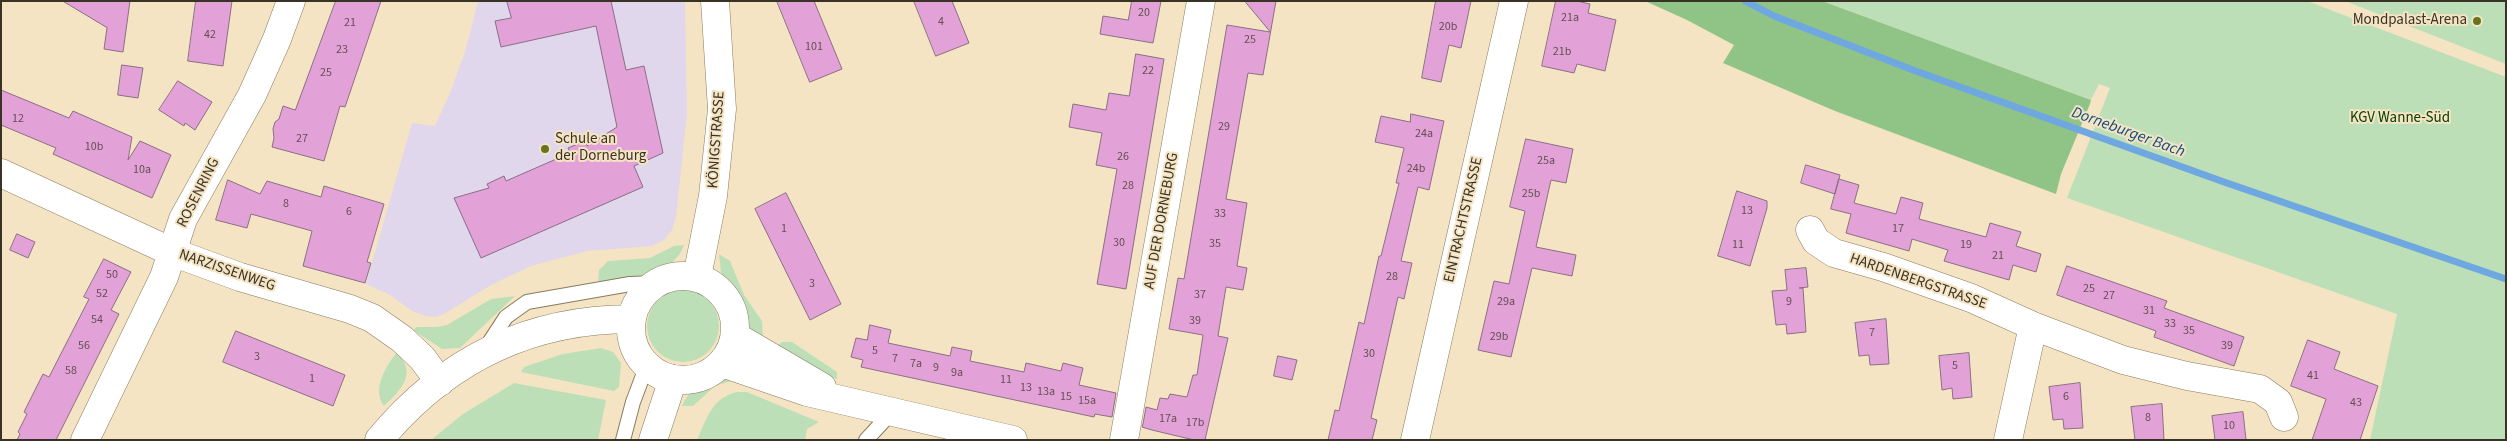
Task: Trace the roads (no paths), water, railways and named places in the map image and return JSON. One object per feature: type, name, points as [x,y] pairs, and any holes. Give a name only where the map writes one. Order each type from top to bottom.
[{"type":"street","name":"ROSENRING","points":[[85,440],[164,277],[183,219],[252,95],[277,39],[291,1]]},
{"type":"street","name":"KÖNIGSTRASSE","points":[[697,277],[713,196],[722,109],[714,1]]},
{"type":"street","name":"AUF DER DORNEBURG","points":[[1124,440],[1201,1]]},
{"type":"street","name":"EINTRACHTSTRASSE","points":[[1415,440],[1514,1]]},
{"type":"street","name":"NARZISSENWEG","points":[[1,172],[172,252],[240,278],[350,309],[372,318],[409,345],[422,358],[440,382]]},
{"type":"street","name":"HARDENBERGSTRASSE","points":[[1810,230],[1816,241],[1834,252],[1971,298],[2033,326],[2123,360],[2187,376],[2260,389],[2278,402],[2284,417]]},
{"type":"street","points":[[676,276],[697,277],[709,282],[728,299],[736,323],[735,336],[731,350],[722,363],[712,372],[700,377],[673,379],[654,371],[647,365],[633,344],[632,319],[636,305],[644,292],[656,283],[676,276]]},
{"type":"street","points":[[379,440],[393,423],[440,382],[483,353],[522,335],[548,328],[599,319],[632,319]]},
{"type":"street","points":[[2008,440],[2033,326]]},
{"type":"street","points":[[735,336],[763,354],[806,377],[835,397]]},
{"type":"street","points":[[722,363],[789,387],[835,397],[891,413],[1014,440]]},
{"type":"street","points":[[653,440],[673,379]]},
{"type":"lane","points":[[483,353],[506,317],[527,302],[630,284],[656,283]]},
{"type":"lane","points":[[624,440],[633,402],[647,365]]},
{"type":"lane","points":[[866,440],[891,413]]},
{"type":"waterway","name":"Dorneburger Bach","points":[[1745,1],[1774,16],[1913,70],[2224,182],[2506,279]]},
{"type":"place","name":"Mondpalast-Arena","points":[[2477,21]]},
{"type":"place","name":"Schule an der Dorneburg","points":[[545,149]]},
{"type":"park label","name":"KGV Wanne-Süd","points":[[2400,119]]}]
